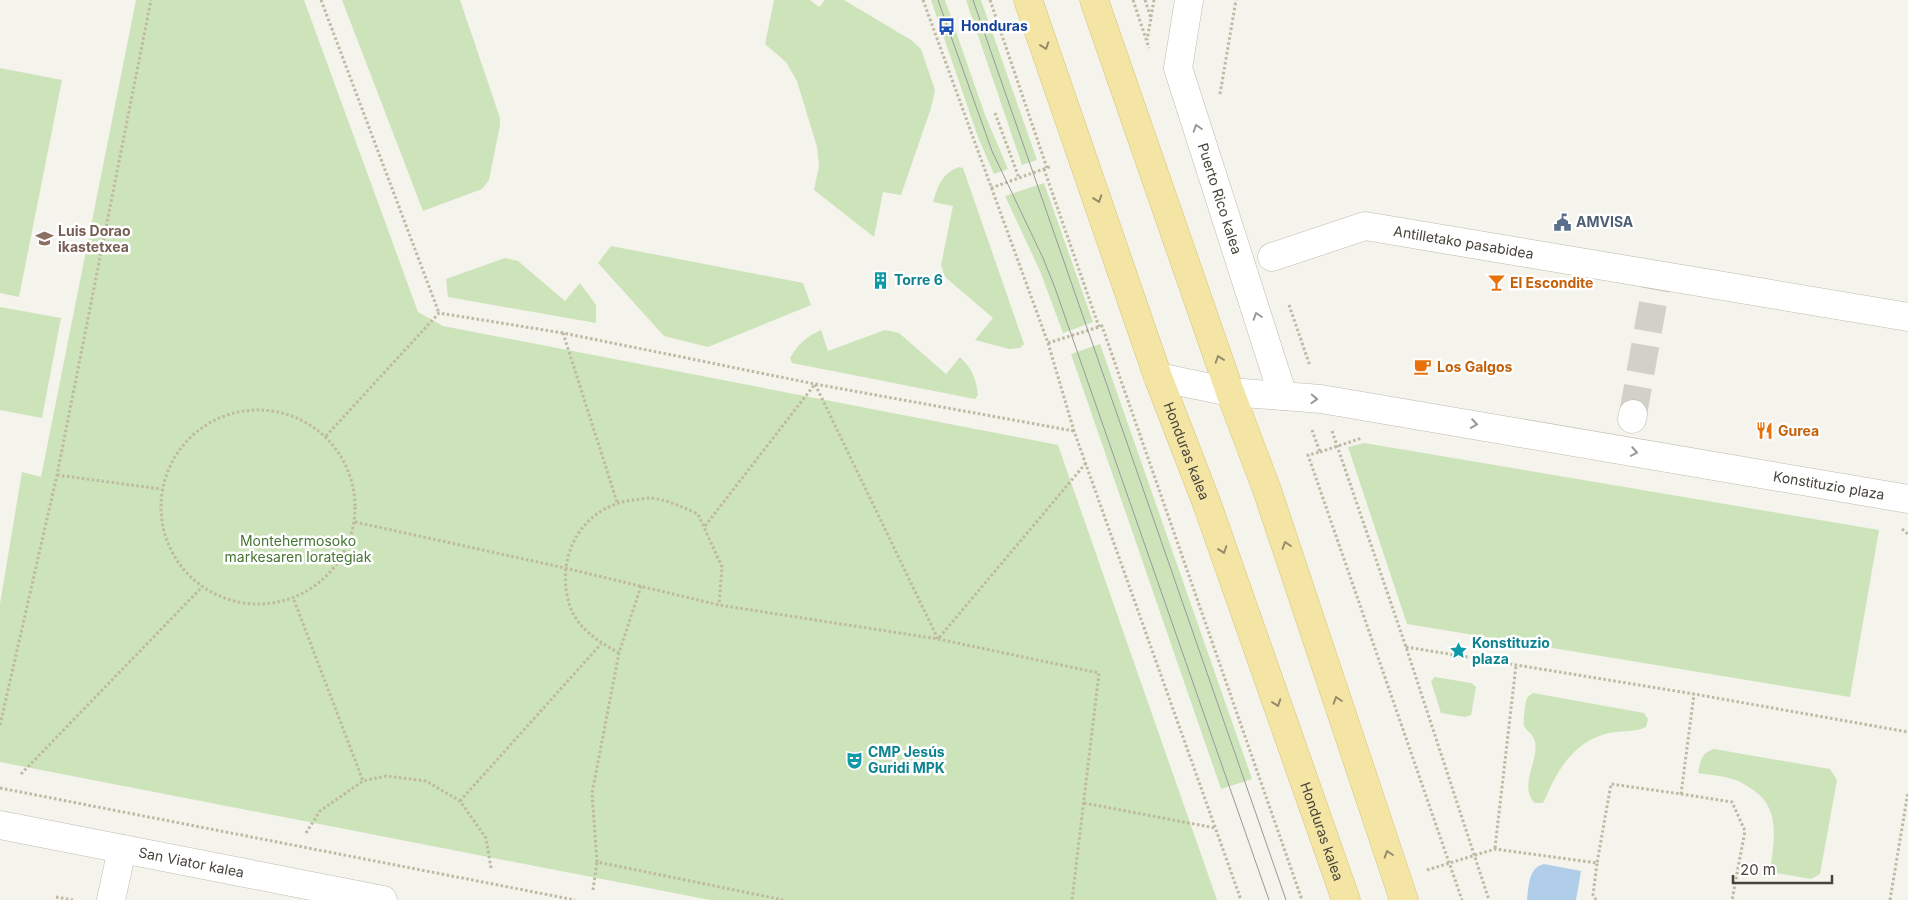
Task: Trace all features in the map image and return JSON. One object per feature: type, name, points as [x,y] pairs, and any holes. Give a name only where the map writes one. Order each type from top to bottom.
[{"type":"main road","name":"Honduras kalea","points":[[1028,0],[1158,377],[1207,504],[1346,900]]},
{"type":"main road","points":[[1094,0],[1230,392],[1267,490],[1400,890]]},
{"type":"street","name":"Puerto Rico kalea","points":[[1189,0],[1178,68],[1291,397]]},
{"type":"street","name":"Antilletako pasabidea","points":[[1272,257],[1365,226],[1657,281],[1908,317]]},
{"type":"street","name":"Konstituzio plaza","points":[[1158,377],[1230,392],[1321,399],[1908,499]]},
{"type":"street","name":"San Viator kalea","points":[[0,825],[383,900]]},
{"type":"street","points":[[111,900],[122,849]]},
{"type":"path","points":[[0,725],[58,474],[151,0]]},
{"type":"path","points":[[321,0],[439,313]]},
{"type":"path","points":[[923,0],[1048,343],[1074,431],[1087,462],[1241,900]]},
{"type":"path","points":[[990,0],[1098,327]]},
{"type":"path","points":[[1133,0],[1147,40],[1154,0]]},
{"type":"path","points":[[1145,0],[1151,18]]},
{"type":"path","points":[[1219,97],[1236,0]]},
{"type":"path","points":[[994,113],[1019,178]]},
{"type":"path","points":[[1288,302],[1310,366]]},
{"type":"path","points":[[439,313],[563,333],[815,384],[1074,431]]},
{"type":"path","points":[[326,436],[439,313]]},
{"type":"path","points":[[1048,343],[1102,326],[1302,900]]},
{"type":"path","points":[[563,333],[617,502]]},
{"type":"path","points":[[704,526],[815,384]]},
{"type":"path","points":[[815,384],[938,639]]},
{"type":"path","points":[[1291,397],[1320,452],[1308,455],[1462,900]]},
{"type":"path","points":[[248,410],[290,414],[326,436],[351,475],[355,522],[341,559],[313,588],[294,600],[250,604],[224,599],[202,587],[176,560],[162,526],[162,489],[178,450],[208,423],[248,410]]},
{"type":"path","points":[[938,639],[1087,462]]},
{"type":"path","points":[[58,474],[162,489]]},
{"type":"path","points":[[619,653],[601,644],[582,626],[569,604],[565,568],[570,546],[589,519],[617,502],[649,498],[673,503],[698,514],[722,567],[719,605]]},
{"type":"path","points":[[355,522],[565,568],[719,605],[938,639],[1099,673],[1072,900]]},
{"type":"path","points":[[593,890],[597,862],[592,793],[619,653],[642,586]]},
{"type":"path","points":[[20,774],[202,587]]},
{"type":"path","points":[[294,600],[363,781]]},
{"type":"path","points":[[460,801],[601,644]]},
{"type":"path","points":[[1489,900],[1406,646],[1908,732]]},
{"type":"path","points":[[1495,848],[1516,665]]},
{"type":"path","points":[[1681,794],[1694,694]]},
{"type":"path","points":[[306,833],[320,811],[363,781],[386,776],[426,781],[460,801],[486,838],[491,868]]},
{"type":"path","points":[[1596,900],[1593,895],[1597,863],[1611,784],[1732,802],[1745,830],[1732,900]]},
{"type":"path","points":[[0,788],[574,900]]},
{"type":"path","points":[[1890,900],[1908,792]]},
{"type":"path","points":[[1084,803],[1215,828]]},
{"type":"path","points":[[1400,890],[1449,863],[1495,848],[1597,863]]},
{"type":"path","points":[[597,862],[784,900]]},
{"type":"path","points":[[758,900],[759,895]]},
{"type":"path","points":[[56,897],[73,900]]},
{"type":"green space","name":"Montehermosoko markesaren lorategiak","points":[[136,0],[304,0],[418,312],[443,326],[1058,445],[1217,900],[710,900],[0,762],[0,604],[22,472],[41,477]]},
{"type":"green space","points":[[342,0],[460,0],[500,118],[489,180],[482,189],[423,211]]},
{"type":"green space","points":[[774,0],[810,0],[819,7],[825,0],[844,0],[911,40],[921,49],[935,90],[931,108],[901,195],[883,192],[874,237],[814,190],[819,166],[817,147],[797,81],[786,62],[765,44]]},
{"type":"green space","points":[[931,0],[945,0],[985,115],[1008,169],[994,174],[978,137]]},
{"type":"green space","points":[[966,0],[981,0],[1037,160],[1022,165]]},
{"type":"green space","points":[[0,68],[62,80],[19,297],[0,293]]},
{"type":"green space","points":[[959,167],[963,168],[1024,344],[1020,348],[1009,349],[975,340],[993,318],[945,277],[941,265],[953,206],[933,202],[939,185],[945,176]]},
{"type":"green space","points":[[1044,183],[1093,322],[1063,333],[1040,271],[1005,196]]},
{"type":"green space","points":[[611,246],[803,283],[811,305],[708,347],[664,336],[598,263]]},
{"type":"green space","points":[[505,258],[518,261],[565,301],[580,283],[596,305],[596,323],[448,297],[446,279]]},
{"type":"green space","points":[[0,307],[61,318],[42,418],[0,410]]},
{"type":"green space","points":[[821,330],[828,351],[885,330],[899,333],[946,374],[960,357],[973,374],[978,395],[975,399],[792,363],[790,358],[799,345],[811,335]]},
{"type":"green space","points":[[1100,344],[1252,779],[1221,789],[1071,354]]},
{"type":"green space","points":[[1364,443],[1879,530],[1850,697],[1407,624],[1348,447]]},
{"type":"green space","points":[[1435,677],[1471,683],[1476,687],[1471,715],[1465,717],[1441,713],[1431,681]]},
{"type":"green space","points":[[1533,693],[1644,713],[1648,719],[1646,727],[1605,734],[1580,746],[1562,766],[1543,803],[1535,803],[1528,789],[1535,742],[1524,726],[1526,700]]},
{"type":"green space","points":[[1714,749],[1830,769],[1837,780],[1820,874],[1811,879],[1770,872],[1774,825],[1767,805],[1760,796],[1738,781],[1698,773],[1704,755]]},
{"type":"water","points":[[1544,864],[1581,871],[1576,900],[1527,900],[1532,873]]},
{"type":"tunnel","points":[[1633,414],[1656,286]]},
{"type":"tram line","points":[[938,0],[992,151],[1043,258],[1055,288],[1269,900]]},
{"type":"tram line","points":[[973,0],[1286,900]]},
{"type":"place","name":"Honduras","points":[[947,26]]},
{"type":"place","name":"AMVISA","points":[[1562,222]]},
{"type":"place","name":"Luis Dorao ikastetxea","points":[[44,239]]},
{"type":"place","name":"Torre 6","points":[[880,280]]},
{"type":"place","name":"El Escondite","points":[[1496,283]]},
{"type":"place","name":"Los Galgos","points":[[1423,367]]},
{"type":"place","name":"Gurea","points":[[1764,431]]},
{"type":"place","name":"Konstituzio plaza","points":[[1458,651]]},
{"type":"place","name":"CMP Jesús Guridi MPK","points":[[854,760]]}]
